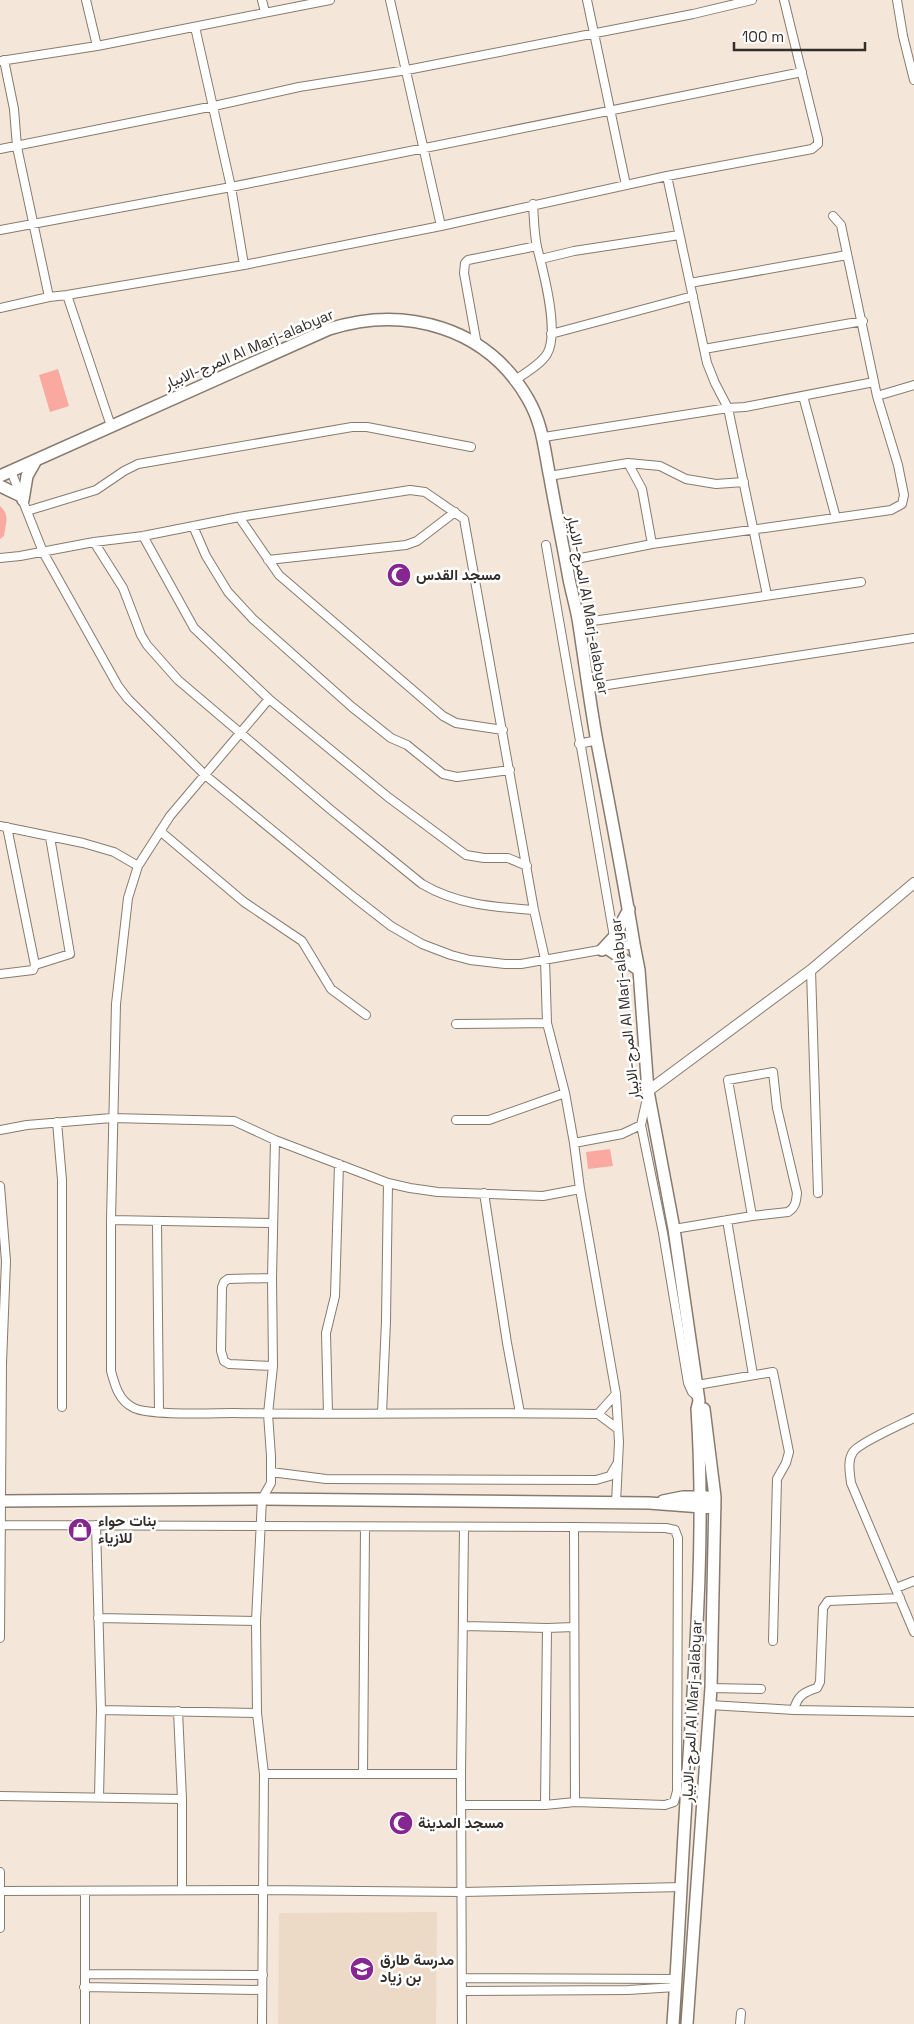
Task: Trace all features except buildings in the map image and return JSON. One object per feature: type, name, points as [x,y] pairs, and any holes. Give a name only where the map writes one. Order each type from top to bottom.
[{"type":"main road","name":"المرج-الابيار Al Marj-alabyar","points":[[5,474],[277,351],[329,329],[354,321],[398,319],[430,324],[449,331],[477,345],[494,358],[527,397],[544,437],[549,476],[579,623],[597,740],[629,910],[638,970],[648,1091],[674,1229],[699,1400],[697,1409],[700,1528],[694,1690],[673,2024]]},
{"type":"main road","points":[[0,486],[24,502],[27,476],[36,460]]},
{"type":"main road","points":[[629,910],[606,950],[638,970]]},
{"type":"main road","name":"المرج-الابيار Al Marj-alabyar","points":[[687,2024],[711,1688],[715,1502],[708,1433],[704,1409],[699,1400]]},
{"type":"main road","points":[[680,1502],[694,1489],[700,1477]]},
{"type":"main road","points":[[1,1500],[262,1499],[616,1503],[715,1502]]},
{"type":"main road","points":[[680,1502],[700,1528]]},
{"type":"street","points":[[86,0],[97,46]]},
{"type":"street","points":[[262,0],[265,12]]},
{"type":"street","points":[[49,297],[32,224],[17,147],[14,110],[2,60],[97,46],[330,0]]},
{"type":"street","points":[[390,0],[425,148],[441,226]]},
{"type":"street","points":[[587,0],[626,185]]},
{"type":"street","points":[[0,149],[299,87],[407,70],[594,34],[752,0]]},
{"type":"street","points":[[0,308],[49,297],[67,296],[244,265],[441,226],[533,204],[667,176],[807,151],[816,147],[818,139],[784,0]]},
{"type":"street","points":[[897,0],[903,36],[914,80]]},
{"type":"street","points":[[195,27],[231,187],[244,265]]},
{"type":"street","points":[[0,230],[231,187],[802,72]]},
{"type":"street","points":[[667,176],[710,373],[728,408],[767,595]]},
{"type":"street","points":[[514,381],[538,363],[547,353],[551,334],[548,294],[537,246],[533,204]]},
{"type":"street","points":[[566,561],[652,544],[892,510],[899,507],[904,501],[898,465],[877,396],[863,322],[841,225],[833,216]]},
{"type":"street","points":[[541,259],[574,251],[679,235]]},
{"type":"street","points":[[477,345],[464,273],[465,263],[468,260],[537,246]]},
{"type":"street","points":[[690,283],[847,255]]},
{"type":"street","points":[[67,296],[111,426]]},
{"type":"street","points":[[551,334],[693,296]]},
{"type":"street","points":[[704,349],[863,322]]},
{"type":"street","points":[[544,437],[728,408],[745,407],[874,382]]},
{"type":"street","points":[[877,396],[914,386]]},
{"type":"street","points":[[803,396],[836,518]]},
{"type":"street","points":[[24,502],[96,490],[124,470],[138,464],[343,428],[367,427],[471,447]]},
{"type":"street","points":[[549,476],[628,463],[643,463],[660,466],[686,478],[698,481],[716,484],[744,482]]},
{"type":"street","points":[[628,463],[642,489],[652,544]]},
{"type":"street","points":[[5,474],[24,502],[43,552],[118,686],[128,699],[206,775],[391,926],[422,944],[451,955],[478,961],[513,964],[634,944]]},
{"type":"street","points":[[0,558],[142,536],[410,490],[425,492],[464,519],[467,527],[534,910],[545,960],[547,1023],[574,1142],[580,1189],[616,1394],[618,1429],[616,1503]]},
{"type":"street","points":[[268,560],[406,545],[417,541],[455,512]]},
{"type":"street","points":[[239,518],[279,575],[443,716],[456,723],[503,730]]},
{"type":"street","points":[[193,526],[206,556],[228,592],[253,619],[352,707],[391,738],[407,745],[443,774],[457,777],[510,770]]},
{"type":"street","points":[[142,536],[194,628],[269,698],[388,797],[466,855],[508,858],[527,866]]},
{"type":"street","points":[[94,542],[123,588],[141,635],[152,653],[178,680],[331,810],[422,884],[434,891],[475,905],[534,910]]},
{"type":"street","points":[[546,545],[614,937]]},
{"type":"street","points":[[579,623],[861,582]]},
{"type":"street","points":[[588,688],[914,638]]},
{"type":"street","points":[[269,698],[206,775],[176,808],[160,831],[138,866],[125,912],[116,1004],[112,1118],[111,1371],[116,1390],[124,1401],[135,1409],[159,1412],[268,1414],[520,1412],[598,1414],[618,1429]]},
{"type":"street","points":[[579,744],[597,740]]},
{"type":"street","points":[[0,974],[33,970],[35,965],[3,827],[82,843],[114,852],[138,866]]},
{"type":"street","points":[[160,831],[244,902],[302,941],[331,989],[366,1015]]},
{"type":"street","points":[[35,965],[70,954],[50,837]]},
{"type":"street","points":[[699,1400],[688,1384],[663,1233],[641,1125],[648,1091],[811,970],[914,883]]},
{"type":"street","points":[[811,970],[818,1193]]},
{"type":"street","points":[[456,1024],[547,1023]]},
{"type":"street","points":[[674,1229],[788,1212],[793,1209],[797,1192],[777,1108],[773,1072],[728,1080],[752,1216]]},
{"type":"street","points":[[456,1120],[489,1120],[564,1093]]},
{"type":"street","points":[[0,1130],[57,1122],[112,1118],[234,1122],[275,1140],[388,1183],[438,1192],[543,1196],[580,1189]]},
{"type":"street","points":[[57,1122],[62,1180],[62,1407]]},
{"type":"street","points":[[574,1142],[622,1134],[641,1125]]},
{"type":"street","points":[[262,2024],[264,1774],[256,1713],[256,1621],[259,1525],[262,1499],[271,1483],[268,1414],[272,1366],[272,1223],[275,1140]]},
{"type":"street","points":[[328,1413],[326,1333],[335,1296],[339,1164]]},
{"type":"street","points":[[382,1413],[386,1321],[388,1183]]},
{"type":"street","points":[[0,1186],[3,1260],[0,1638]]},
{"type":"street","points":[[484,1193],[506,1343],[520,1412]]},
{"type":"street","points":[[111,1220],[272,1223]]},
{"type":"street","points":[[728,1220],[753,1375]]},
{"type":"street","points":[[157,1222],[159,1412]]},
{"type":"street","points":[[272,1278],[228,1279],[222,1286],[222,1351],[224,1361],[229,1364],[272,1366]]},
{"type":"street","points":[[697,1385],[773,1372],[788,1452],[786,1463],[777,1479],[773,1641]]},
{"type":"street","points":[[598,1414],[616,1394]]},
{"type":"street","points":[[914,1418],[861,1446],[853,1452],[849,1465],[851,1482],[914,1629]]},
{"type":"street","points":[[271,1472],[326,1479],[588,1480],[610,1476],[618,1462]]},
{"type":"street","points":[[1,1525],[574,1527],[666,1528],[675,1530],[678,1538],[677,1797],[674,1802],[664,1805],[575,1802],[461,1805]]},
{"type":"street","points":[[96,1525],[101,1710],[99,1797]]},
{"type":"street","points":[[363,1773],[365,1527]]},
{"type":"street","points":[[462,2024],[461,1774],[464,1527]]},
{"type":"street","points":[[574,1527],[575,1802]]},
{"type":"street","points":[[896,1588],[914,1581]]},
{"type":"street","points":[[794,1710],[796,1701],[801,1694],[817,1688],[820,1682],[823,1608],[828,1601],[900,1598]]},
{"type":"street","points":[[98,1618],[256,1621]]},
{"type":"street","points":[[463,1626],[547,1628],[574,1626]]},
{"type":"street","points":[[545,1804],[547,1628]]},
{"type":"street","points":[[711,1688],[761,1689]]},
{"type":"street","points":[[710,1705],[794,1710],[914,1712]]},
{"type":"street","points":[[101,1710],[256,1713]]},
{"type":"street","points":[[178,1711],[182,1799],[182,1890]]},
{"type":"street","points":[[264,1774],[461,1774]]},
{"type":"street","points":[[0,1796],[182,1799]]},
{"type":"street","points":[[0,1872],[0,1928]]},
{"type":"street","points":[[0,1891],[262,1890],[462,1892],[682,1887]]},
{"type":"street","points":[[85,1891],[85,2024]]},
{"type":"street","points":[[85,1974],[263,1975]]},
{"type":"street","points":[[462,1978],[676,1983]]},
{"type":"street","points":[[462,1991],[628,1990],[676,1983]]},
{"type":"street","points":[[84,1987],[262,1990]]},
{"type":"street","points":[[740,2024],[741,2013]]},
{"type":"shaded area","points":[[58,369],[69,406],[50,412],[39,375]]},
{"type":"shaded area","points":[[0,506],[7,520],[4,536],[0,539]]},
{"type":"shaded area","points":[[610,1149],[613,1166],[588,1169],[586,1152]]},
{"type":"shaded area","points":[[437,1912],[436,2024],[278,2024],[279,1913]]},
{"type":"place","name":"مسجد القدس","points":[[399,575]]},
{"type":"place","name":"بنات حواء للازياء","points":[[80,1530]]},
{"type":"place","name":"مسجد المدينة","points":[[401,1823]]},
{"type":"place","name":"مدرسة طارق بن زياد","points":[[362,1969]]}]
